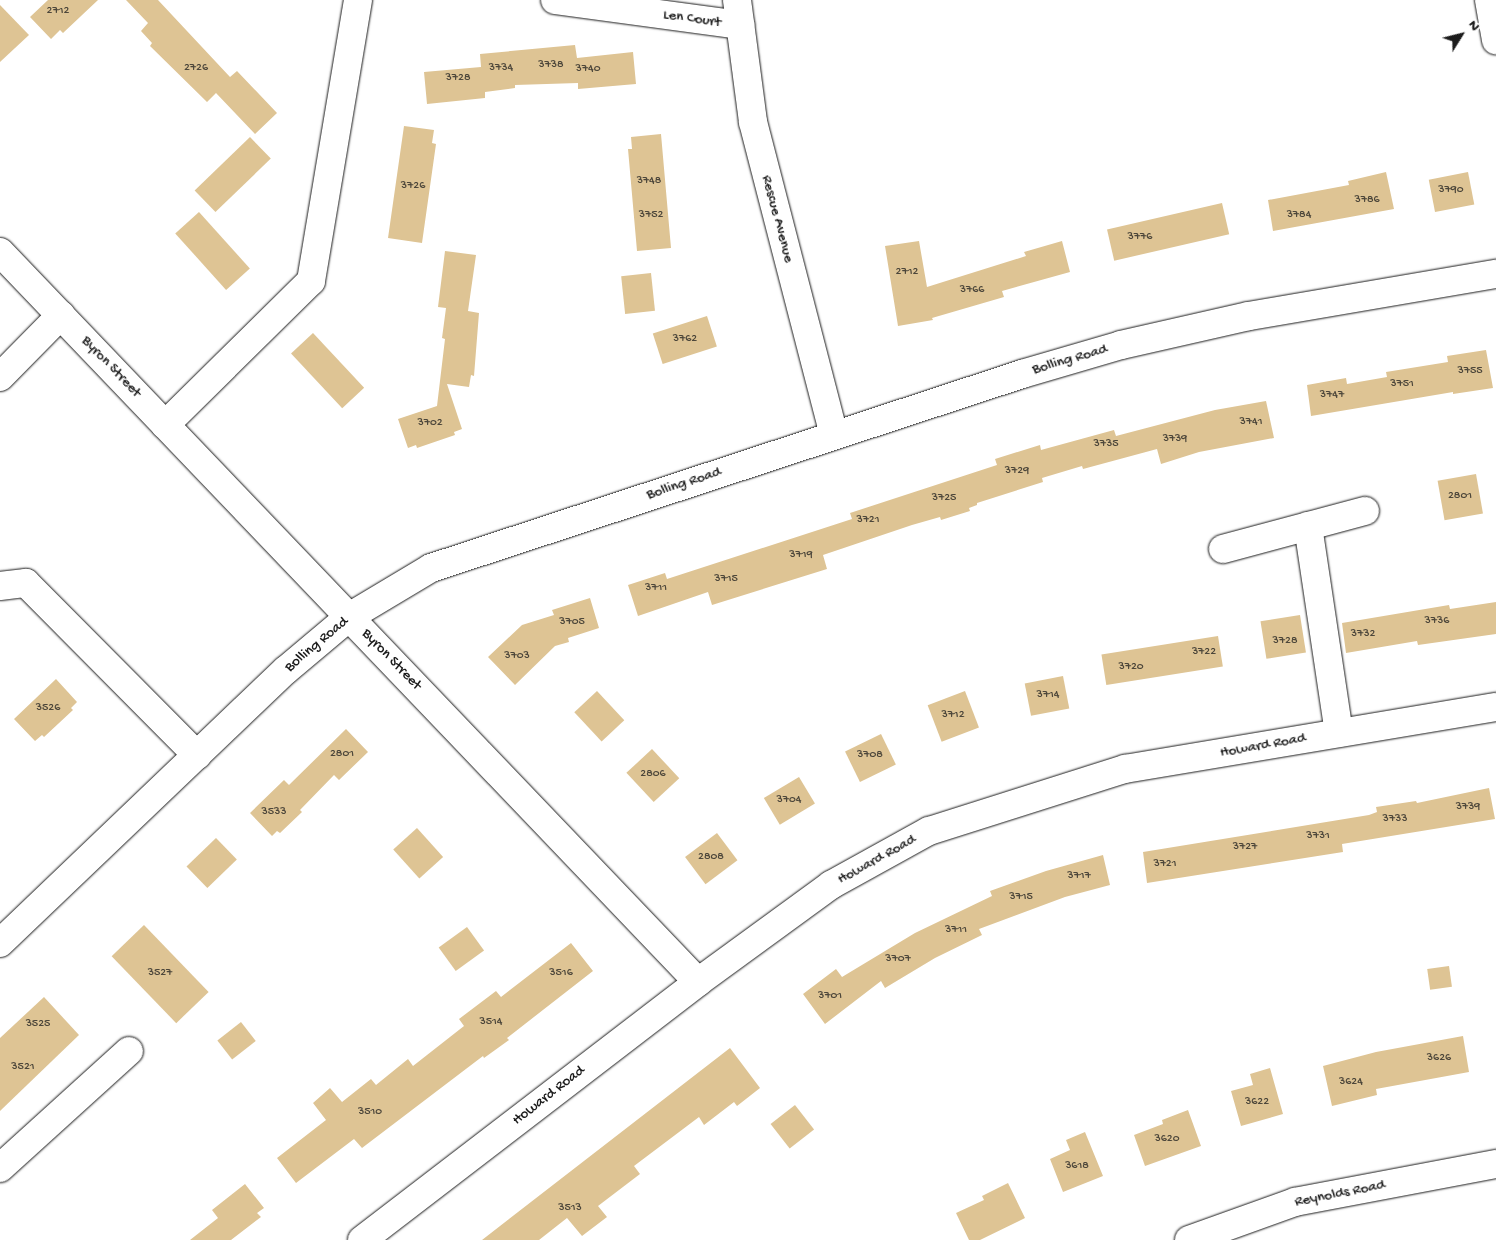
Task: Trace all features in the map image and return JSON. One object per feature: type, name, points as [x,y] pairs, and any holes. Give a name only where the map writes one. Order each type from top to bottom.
[{"type":"street","points":[[165,425],[311,282],[358,0]]},
{"type":"street","name":"Len Court","points":[[555,0],[739,13]]},
{"type":"street","points":[[1489,0],[1496,40]]},
{"type":"street","name":"Rescue Avenue","points":[[739,13],[753,122],[834,435]]},
{"type":"street","name":"Byron Street","points":[[0,252],[698,982]]},
{"type":"street","name":"Bolling Road","points":[[0,943],[286,670],[349,616],[431,568],[1022,374],[1121,346],[1249,316],[1496,274]]},
{"type":"street","points":[[0,377],[60,315]]},
{"type":"street","points":[[1223,549],[1365,511]]},
{"type":"street","points":[[1308,526],[1339,733]]},
{"type":"street","points":[[0,586],[26,583],[197,755]]},
{"type":"street","name":"Howard Road","points":[[362,1240],[698,982],[831,885],[929,831],[1125,769],[1496,707]]},
{"type":"street","points":[[0,1168],[129,1051]]},
{"type":"street","name":"Reynolds Road","points":[[1189,1240],[1296,1202],[1496,1164]]},
{"type":"building","points":[[48,0],[98,0],[63,33],[60,30],[51,39],[30,17]]},
{"type":"building","points":[[126,0],[158,0],[230,77],[237,71],[277,113],[255,134],[216,93],[207,102],[150,46],[152,43],[141,31],[148,23]]},
{"type":"building","points":[[0,5],[29,35],[0,62]]},
{"type":"building","points":[[575,45],[577,58],[633,52],[636,84],[578,89],[578,83],[515,85],[515,88],[485,92],[485,98],[427,104],[424,72],[481,67],[480,54]]},
{"type":"building","points":[[404,126],[434,130],[432,143],[436,144],[422,243],[388,238]]},
{"type":"building","points":[[661,134],[671,248],[637,251],[628,149],[632,149],[631,137]]},
{"type":"building","points":[[250,137],[271,159],[215,212],[195,190]]},
{"type":"building","points":[[1386,172],[1394,209],[1273,231],[1268,200],[1349,185],[1348,181]]},
{"type":"building","points":[[1468,172],[1474,204],[1435,212],[1429,180]]},
{"type":"building","points":[[1222,203],[1229,234],[1114,261],[1107,230]]},
{"type":"building","points":[[199,212],[250,268],[226,290],[175,233]]},
{"type":"building","points":[[919,241],[927,287],[1026,256],[1024,252],[1062,241],[1070,272],[1002,291],[1004,297],[932,318],[933,320],[898,326],[885,246]]},
{"type":"building","points":[[445,251],[476,255],[468,311],[479,313],[474,376],[471,375],[469,387],[447,384],[462,429],[454,432],[455,435],[417,448],[416,445],[408,448],[398,419],[437,406],[445,339],[442,338],[446,308],[438,307]]},
{"type":"building","points":[[651,273],[655,311],[625,314],[621,276]]},
{"type":"building","points":[[707,316],[717,346],[663,364],[653,334]]},
{"type":"building","points":[[313,333],[364,388],[342,408],[291,353]]},
{"type":"building","points":[[1486,350],[1493,388],[1453,394],[1453,392],[1311,416],[1307,385],[1346,378],[1347,384],[1387,377],[1386,372],[1448,362],[1447,356]]},
{"type":"building","points":[[1266,401],[1274,438],[1199,452],[1161,464],[1157,449],[1083,469],[1082,466],[1042,478],[1043,482],[977,503],[977,505],[969,508],[970,511],[941,520],[940,517],[912,525],[823,555],[827,569],[712,605],[708,592],[638,616],[628,585],[665,573],[667,579],[852,519],[850,513],[997,465],[995,459],[1040,445],[1041,450],[1114,430],[1116,436],[1215,410]]},
{"type":"building","points":[[1476,474],[1483,513],[1445,520],[1438,481]]},
{"type":"building","points":[[590,598],[599,628],[568,638],[569,642],[555,646],[515,685],[488,657],[522,625],[554,615],[552,610]]},
{"type":"building","points":[[1496,602],[1496,634],[1418,645],[1417,641],[1346,653],[1342,623],[1449,605],[1450,609]]},
{"type":"building","points":[[1300,615],[1306,653],[1266,659],[1260,621]]},
{"type":"building","points":[[1218,636],[1223,667],[1106,685],[1101,654]]},
{"type":"building","points":[[1063,676],[1069,708],[1031,716],[1025,683]]},
{"type":"building","points":[[56,679],[77,702],[71,708],[73,710],[44,737],[42,735],[35,741],[14,719]]},
{"type":"building","points":[[597,691],[624,720],[602,741],[574,712]]},
{"type":"building","points":[[965,691],[979,727],[942,742],[928,705]]},
{"type":"building","points":[[346,729],[368,752],[339,780],[334,775],[300,810],[302,812],[280,833],[277,831],[272,836],[250,813],[284,780],[289,785]]},
{"type":"building","points":[[881,734],[896,765],[860,782],[845,752]]},
{"type":"building","points":[[652,749],[679,778],[654,802],[626,773]]},
{"type":"building","points":[[799,777],[815,804],[780,825],[764,798]]},
{"type":"building","points":[[1489,788],[1495,819],[1342,844],[1343,852],[1147,883],[1143,852],[1369,815],[1377,812],[1376,807],[1416,801],[1417,803]]},
{"type":"building","points":[[417,828],[443,857],[419,878],[393,849]]},
{"type":"building","points":[[717,833],[737,860],[706,884],[685,857]]},
{"type":"building","points":[[216,838],[237,860],[207,888],[187,866]]},
{"type":"building","points":[[1103,855],[1110,885],[1065,897],[979,929],[982,935],[935,958],[885,988],[881,981],[825,1024],[803,994],[836,969],[842,977],[915,933],[992,896],[990,891],[1046,871]]},
{"type":"building","points":[[144,925],[209,992],[176,1023],[112,956]]},
{"type":"building","points":[[467,927],[484,950],[456,971],[439,948]]},
{"type":"building","points":[[571,943],[593,971],[507,1038],[509,1040],[484,1058],[483,1056],[362,1148],[354,1139],[296,1183],[277,1158],[326,1120],[313,1103],[330,1088],[342,1102],[371,1079],[376,1085],[408,1059],[413,1066],[464,1026],[459,1019],[496,991],[501,997]]},
{"type":"building","points":[[1449,966],[1452,987],[1430,990],[1427,969]]},
{"type":"building","points":[[44,997],[79,1035],[0,1111],[0,1038]]},
{"type":"building","points":[[241,1022],[256,1041],[232,1059],[217,1040]]},
{"type":"building","points":[[1463,1036],[1469,1072],[1376,1089],[1377,1095],[1332,1106],[1323,1066],[1376,1052]]},
{"type":"building","points":[[730,1048],[760,1088],[737,1106],[734,1102],[704,1125],[699,1117],[634,1166],[640,1174],[598,1206],[607,1217],[582,1236],[567,1218],[539,1240],[482,1240]]},
{"type":"building","points":[[1270,1068],[1283,1114],[1241,1126],[1231,1091],[1253,1085],[1250,1074]]},
{"type":"building","points":[[795,1105],[814,1129],[790,1149],[771,1124]]},
{"type":"building","points":[[1188,1110],[1201,1146],[1145,1166],[1134,1135],[1163,1124],[1162,1120]]},
{"type":"building","points":[[1085,1132],[1103,1176],[1063,1192],[1050,1159],[1070,1150],[1066,1140]]},
{"type":"building","points":[[1008,1183],[1025,1218],[980,1240],[969,1240],[956,1213],[984,1200],[982,1196]]},
{"type":"building","points":[[245,1184],[264,1208],[257,1213],[261,1217],[231,1240],[190,1240],[218,1218],[212,1210]]}]
